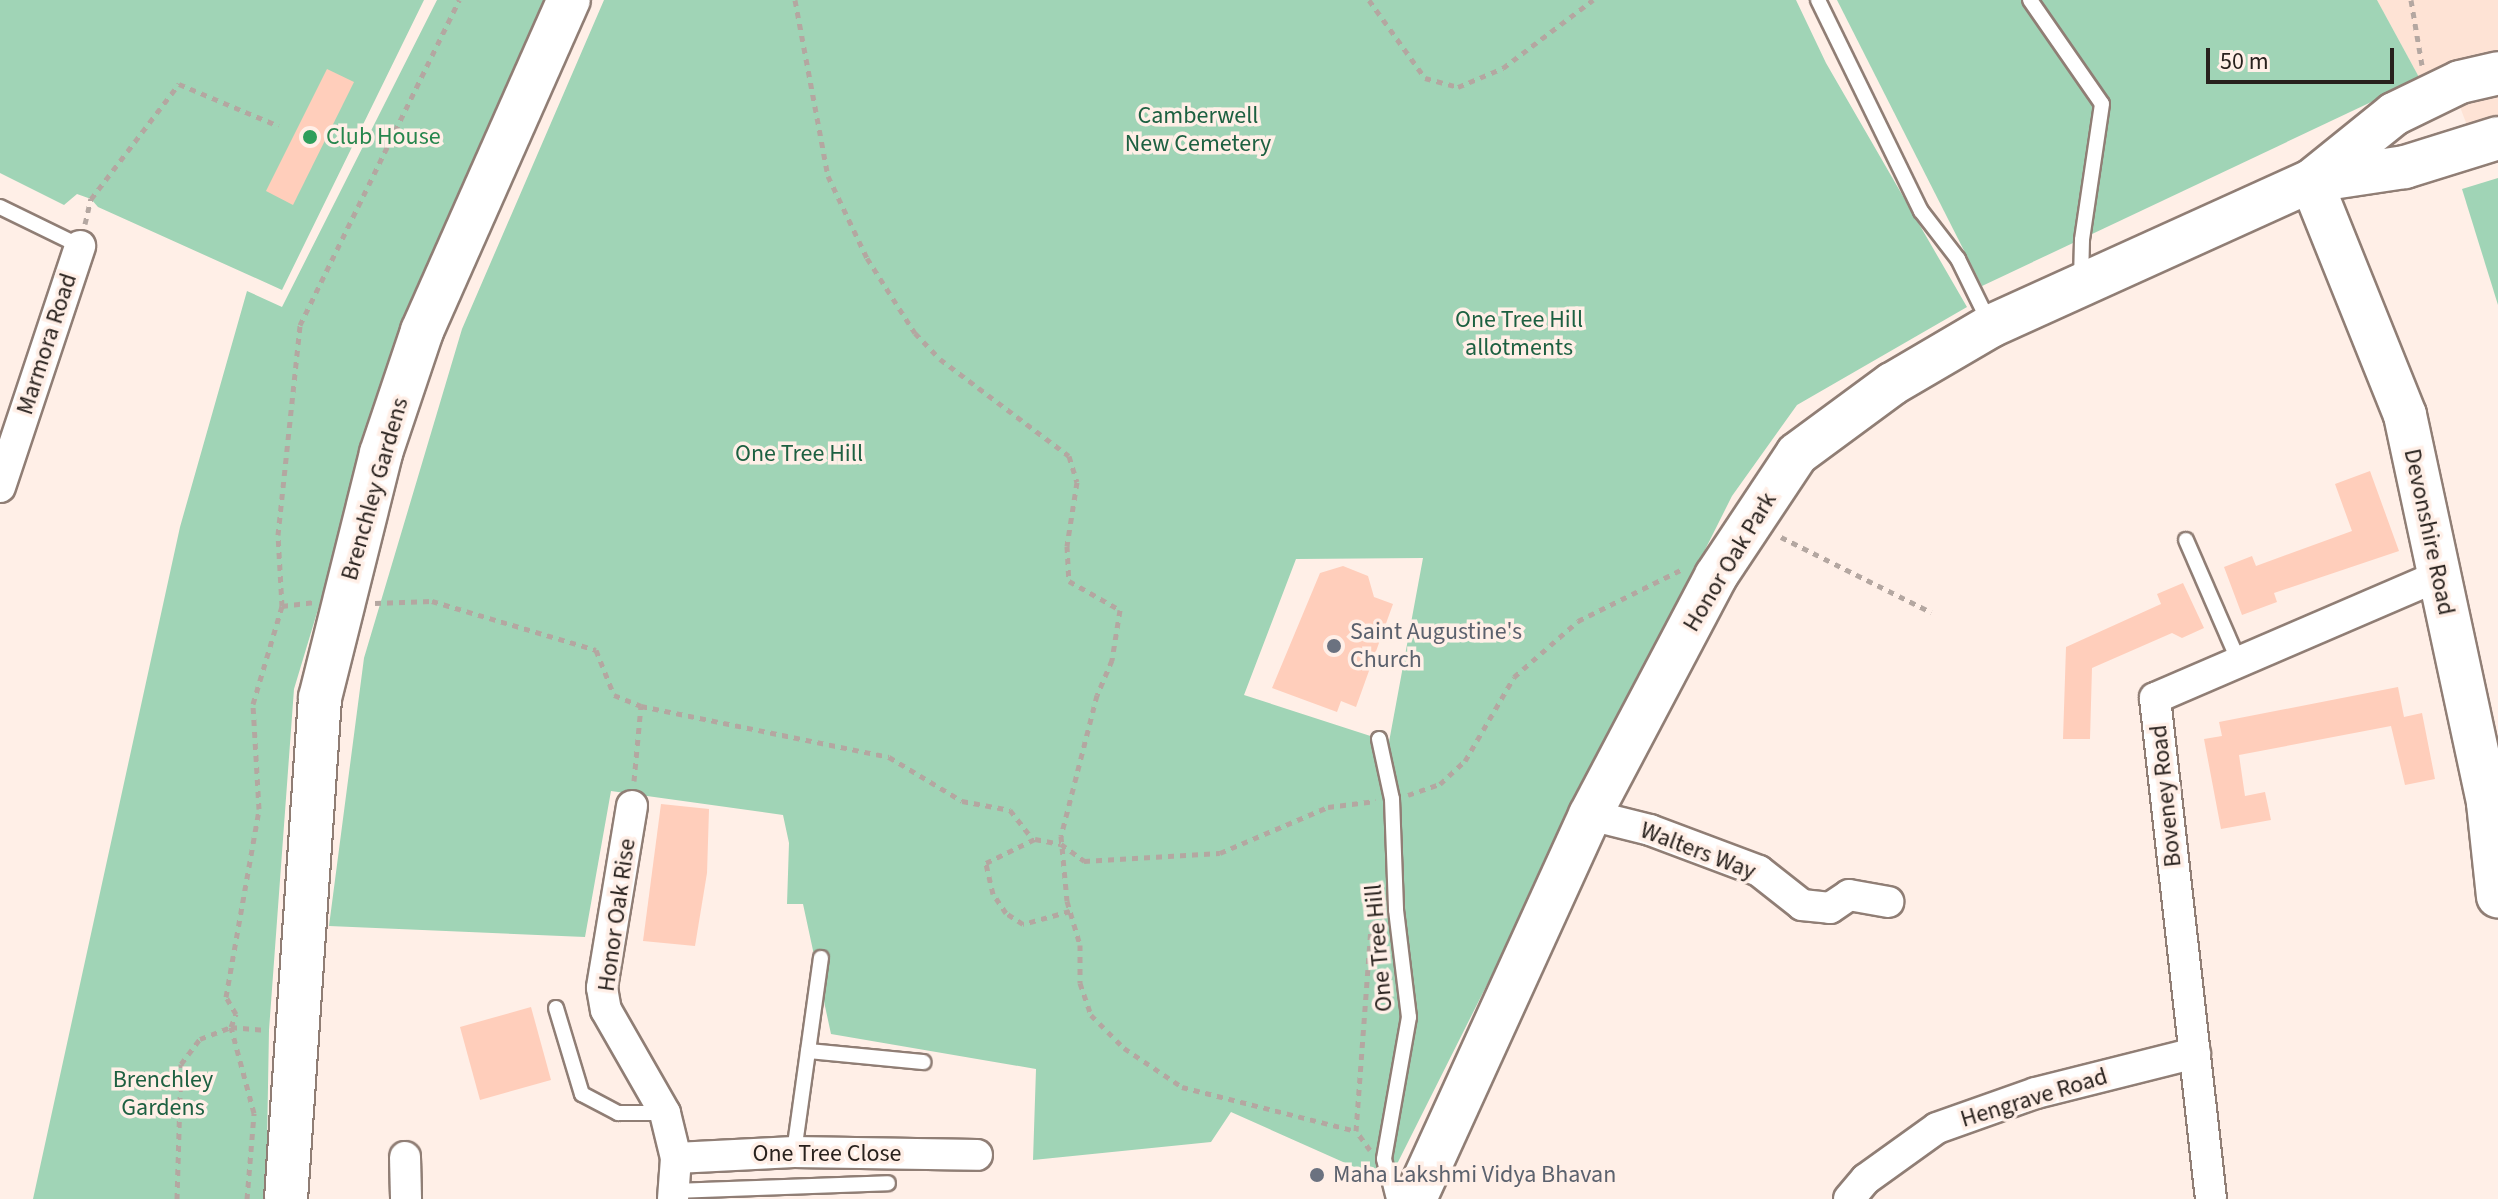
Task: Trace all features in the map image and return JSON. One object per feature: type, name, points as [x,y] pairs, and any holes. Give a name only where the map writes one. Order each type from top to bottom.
[{"type":"street","name":"Brenchley Gardens","points":[[286,1199],[320,698],[381,453],[422,331],[569,0]]},
{"type":"street","name":"Honor Oak Park","points":[[1415,1199],[1590,815],[1716,576],[1797,454],[1892,384],[1991,326],[2311,181],[2394,114],[2428,97],[2494,73]]},
{"type":"street","name":"Honor Oak Park","points":[[2311,181],[2405,167],[2493,140]]},
{"type":"street","name":"Devonshire Road","points":[[2311,181],[2405,415],[2488,803],[2498,896]]},
{"type":"street","name":"Marmora Road","points":[[0,487],[80,246]]},
{"type":"street","name":"Boveney Road","points":[[2211,1199],[2155,698],[2438,576]]},
{"type":"street","name":"Honor Oak Rise","points":[[632,806],[602,988],[606,1010],[665,1113],[676,1158],[674,1195]]},
{"type":"street","name":"Walters Way","points":[[1590,815],[1650,830],[1759,871],[1802,905],[1830,908],[1849,895],[1888,902]]},
{"type":"street","name":"Hengrave Road","points":[[1849,1199],[1866,1179],[1937,1128],[2036,1093],[2195,1053]]},
{"type":"street","name":"One Tree Close","points":[[676,1158],[794,1152],[977,1155]]},
{"type":"street","points":[[405,1157],[406,1199]]},
{"type":"lane","points":[[1818,0],[1921,211],[1958,259],[1991,326]]},
{"type":"lane","points":[[2030,0],[2102,104],[2082,240],[2081,285]]},
{"type":"lane","points":[[0,207],[80,246]]},
{"type":"lane","points":[[2186,540],[2239,662]]},
{"type":"lane","name":"One Tree Hill","points":[[1379,739],[1392,799],[1396,910],[1409,1017],[1384,1159],[1394,1199]]},
{"type":"lane","points":[[794,1152],[821,958]]},
{"type":"lane","points":[[556,1008],[582,1094],[618,1113],[665,1113]]},
{"type":"lane","points":[[808,1051],[923,1062]]},
{"type":"lane","points":[[674,1195],[888,1183]]},
{"type":"path","points":[[247,1199],[254,1113],[231,1027],[236,1014],[226,997],[259,809],[253,704],[282,606],[278,535],[300,325],[459,0]]},
{"type":"path","points":[[795,0],[828,176],[867,258],[915,333],[940,359],[1069,456],[1077,482],[1067,546],[1069,581],[1120,610],[1112,660],[1097,695],[1061,844],[1070,911],[1080,945],[1080,983],[1091,1015],[1124,1048],[1182,1087],[1356,1131],[1371,925],[1396,910]]},
{"type":"path","points":[[1369,0],[1425,78],[1458,87],[1503,68],[1593,0]]},
{"type":"path","points":[[2411,0],[2428,97]]},
{"type":"path","points":[[80,246],[91,199],[179,84],[279,126]]},
{"type":"path","points":[[1752,523],[1931,612]]},
{"type":"path","points":[[1399,798],[1440,784],[1465,761],[1514,677],[1578,621],[1684,568]]},
{"type":"path","points":[[368,604],[432,601],[596,650],[614,695],[641,706],[889,757],[962,801],[1010,810],[1029,834]]},
{"type":"path","points":[[632,806],[641,706]]},
{"type":"path","points":[[1070,911],[1023,924],[1006,913],[984,870],[986,863],[1017,843],[1035,839],[1061,844],[1084,861],[1220,853],[1328,807],[1385,800]]},
{"type":"path","points":[[177,1199],[181,1064],[200,1039],[231,1027]]},
{"type":"shaded area","points":[[2377,0],[2498,0],[2498,63],[2420,79]]},
{"type":"shaded area","points":[[2498,92],[2498,122],[2470,133],[2460,107]]},
{"type":"green space","points":[[0,0],[424,0],[282,290],[98,207],[91,199],[77,194],[64,205],[0,173]]},
{"type":"green space","name":"Brenchley Gardens","points":[[437,0],[551,0],[360,470],[294,689],[269,1030],[266,1199],[33,1199],[180,527],[247,291],[282,307]]},
{"type":"green space","name":"One Tree Hill","points":[[604,0],[1796,0],[1826,63],[1967,307],[1797,405],[1732,496],[1388,1182],[1231,1112],[1211,1142],[1033,1160],[1036,1069],[831,1034],[803,904],[787,904],[789,843],[783,815],[611,791],[585,937],[329,926],[364,658],[462,329]],"holes":[[[1423,558],[1389,742],[1244,695],[1296,559]]]},
{"type":"green space","points":[[1837,0],[2377,0],[2420,79],[1982,286]]},
{"type":"green space","points":[[2498,178],[2498,305],[2462,189]]},
{"type":"building","name":"Club House","points":[[327,69],[354,82],[293,205],[266,191]]},
{"type":"building","points":[[2370,471],[2399,551],[2274,593],[2277,602],[2242,615],[2224,567],[2252,556],[2256,566],[2352,531],[2335,484]]},
{"type":"building","name":"Saint Augustine's Church","points":[[1343,566],[1368,576],[1374,597],[1393,604],[1356,707],[1341,701],[1337,712],[1272,688],[1320,573]]},
{"type":"building","points":[[2183,583],[2204,628],[2182,638],[2172,633],[2092,668],[2090,739],[2063,739],[2066,647],[2161,604],[2157,594]]},
{"type":"building","points":[[2398,687],[2404,717],[2422,713],[2435,779],[2405,785],[2391,726],[2239,755],[2245,796],[2265,792],[2271,820],[2221,829],[2204,739],[2222,736],[2219,722]]},
{"type":"building","points":[[661,804],[709,809],[707,873],[695,946],[643,941]]},
{"type":"building","points":[[531,1007],[551,1080],[480,1100],[460,1027]]},
{"type":"place","name":"Club House","points":[[310,137]]},
{"type":"place","name":"Saint Augustine's Church","points":[[1334,646]]},
{"type":"place","name":"Maha Lakshmi Vidya Bhavan","points":[[1317,1175]]},
{"type":"park label","name":"Camberwell New Cemetery","points":[[1198,130]]},
{"type":"park label","name":"One Tree Hill allotments","points":[[1519,334]]}]
